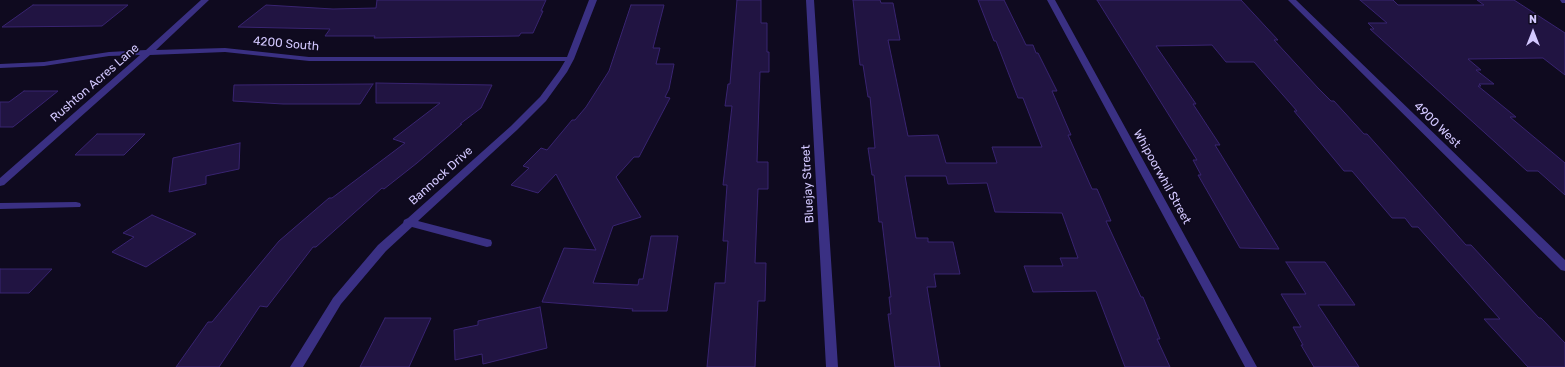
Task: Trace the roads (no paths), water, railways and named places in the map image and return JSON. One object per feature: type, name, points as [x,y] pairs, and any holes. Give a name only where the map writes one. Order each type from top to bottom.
[{"type":"street","name":"Rushton Acres Lane","points":[[0,182],[149,52],[205,0]]},
{"type":"street","name":"Bannock Drive","points":[[296,367],[337,301],[382,248],[408,222],[529,113],[554,85],[570,59],[593,0]]},
{"type":"street","name":"Bluejay Street","points":[[810,0],[832,367]]},
{"type":"street","name":"Whipoorwhil Street","points":[[1051,0],[1250,367]]},
{"type":"street","name":"4900 West","points":[[1292,0],[1565,267]]},
{"type":"street","name":"4200 South","points":[[0,66],[33,65],[99,55],[225,50],[309,59],[570,59]]},
{"type":"street","points":[[0,206],[76,205]]},
{"type":"street","points":[[408,222],[487,243]]}]
